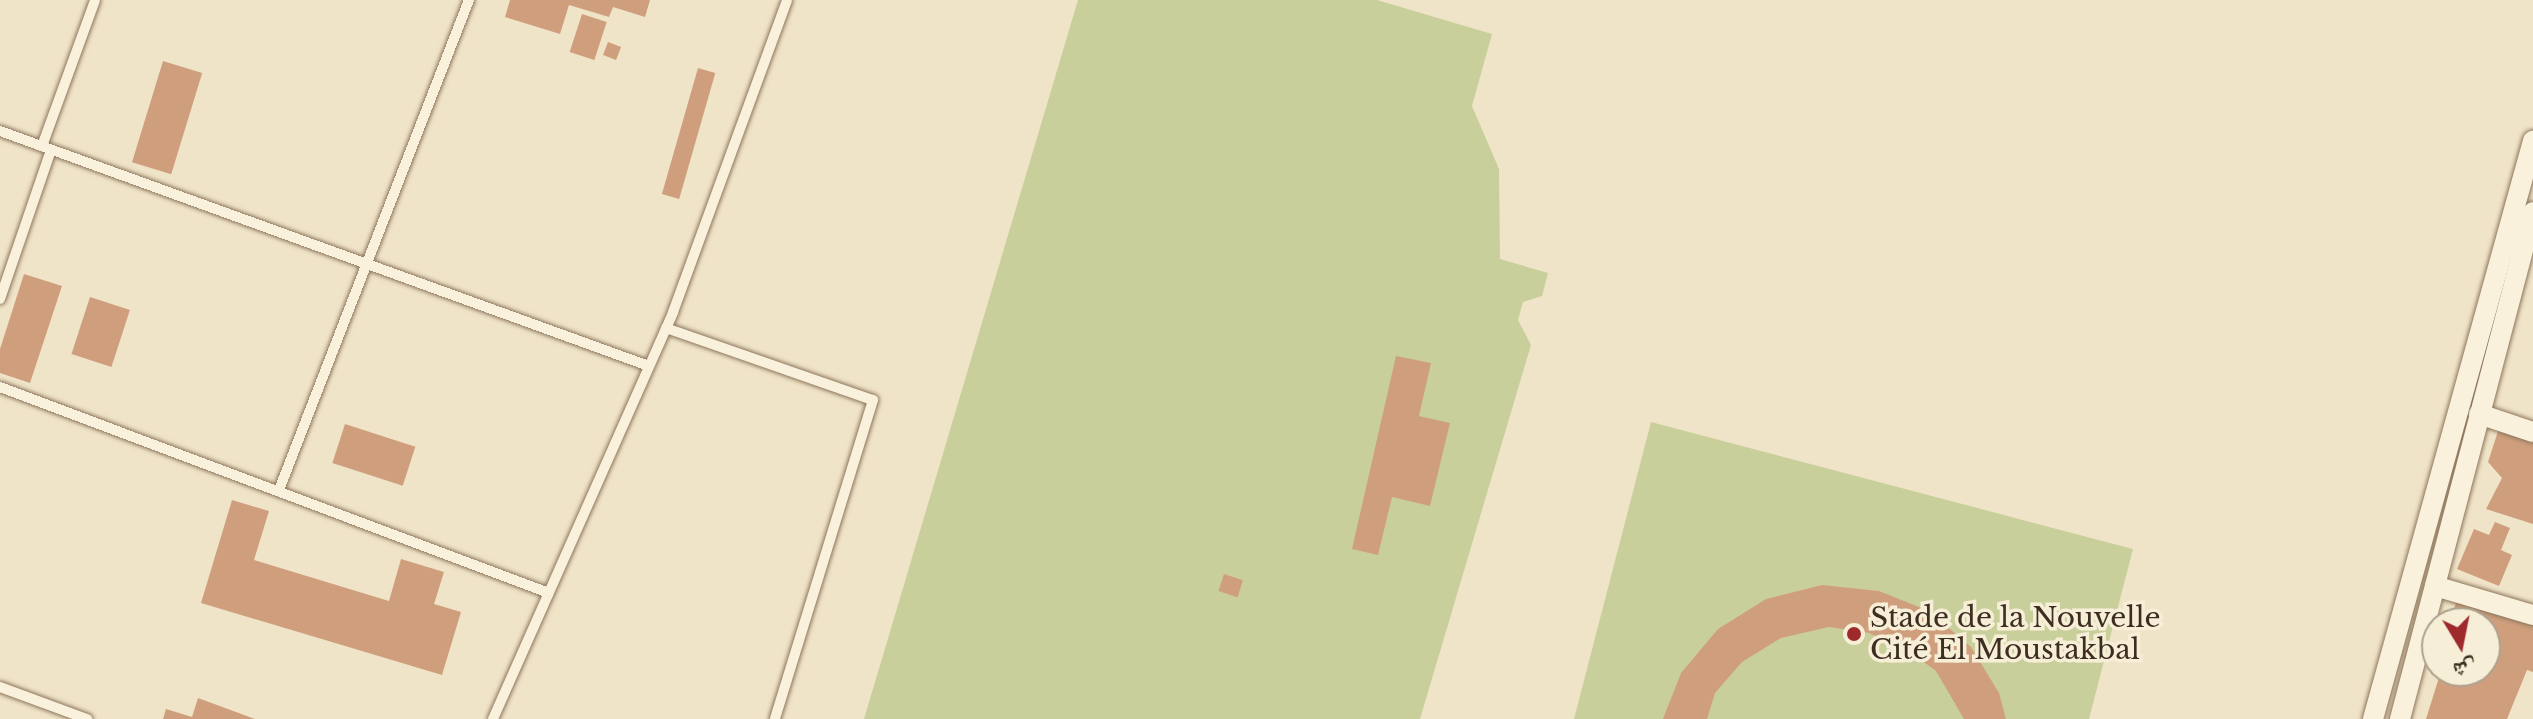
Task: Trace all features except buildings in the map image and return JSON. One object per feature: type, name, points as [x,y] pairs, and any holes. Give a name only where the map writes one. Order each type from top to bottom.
[{"type":"street","points":[[2373,719],[2533,141]]},
{"type":"street","points":[[2400,719],[2533,212]]},
{"type":"street","points":[[2479,414],[2533,432]]},
{"type":"street","points":[[2435,586],[2533,615]]},
{"type":"lane","points":[[0,299],[95,0]]},
{"type":"lane","points":[[279,490],[363,263],[469,0]]},
{"type":"lane","points":[[493,719],[666,328],[787,0]]},
{"type":"lane","points":[[0,131],[649,366]]},
{"type":"lane","points":[[666,328],[873,400],[775,719]]},
{"type":"lane","points":[[0,387],[549,593]]},
{"type":"lane","points":[[0,687],[87,719]]},
{"type":"green space","points":[[1078,0],[1377,0],[1492,34],[1472,106],[1499,169],[1500,259],[1548,273],[1542,296],[1523,302],[1518,320],[1531,345],[1420,719],[864,719]]},
{"type":"green space","name":"Stade de la Nouvelle Cité El Moustakbal","points":[[1651,422],[2133,549],[2089,719],[1574,719]]},
{"type":"place","name":"Stade de la Nouvelle Cité El Moustakbal","points":[[1854,634]]}]
